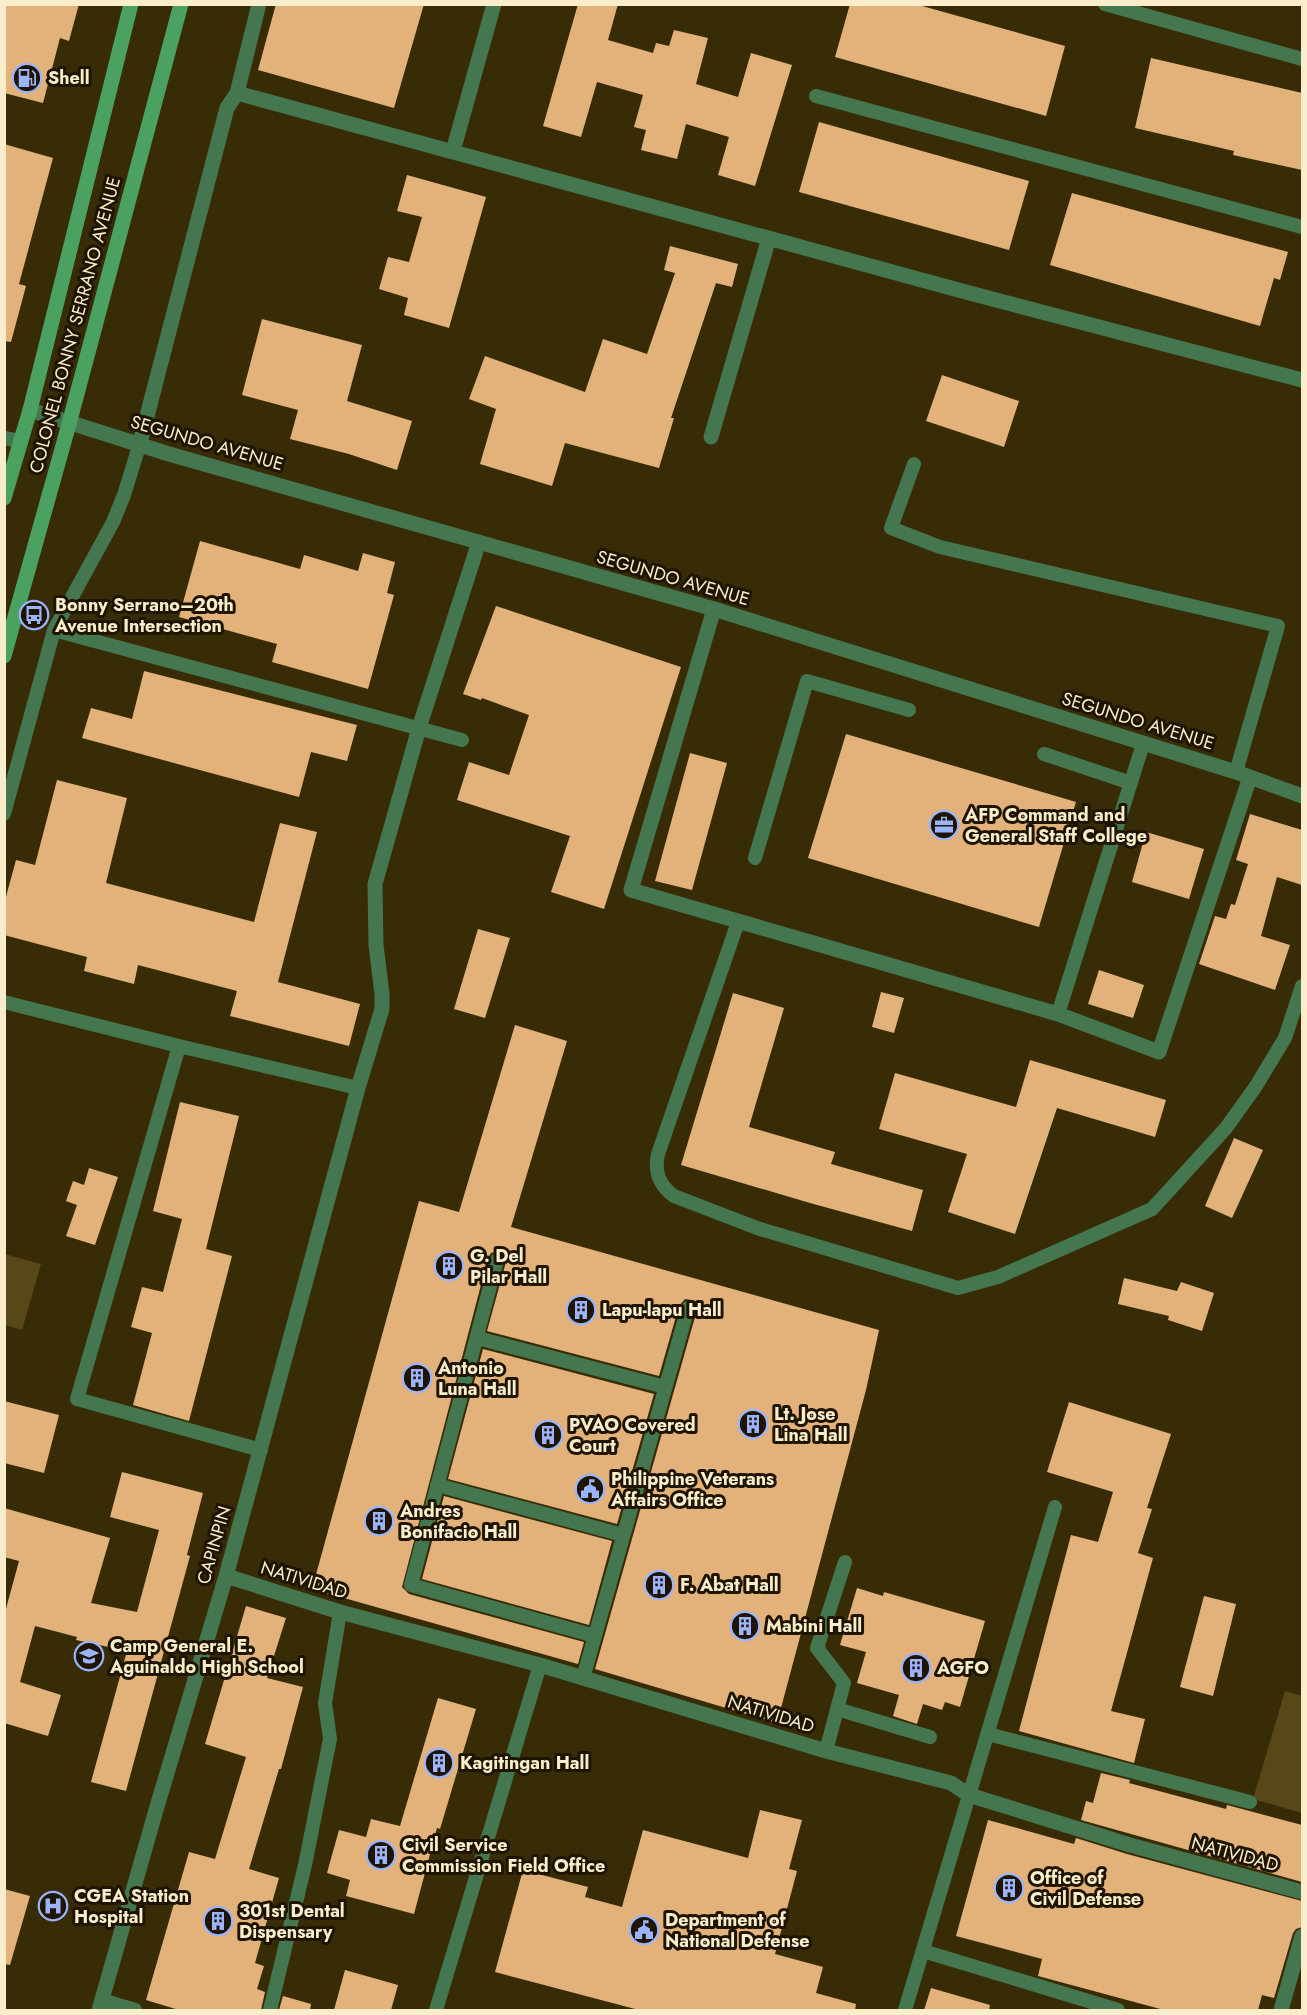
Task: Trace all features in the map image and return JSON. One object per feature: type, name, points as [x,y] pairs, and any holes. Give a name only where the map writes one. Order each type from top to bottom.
[{"type":"main road","name":"COLONEL BONNY SERRANO AVENUE","points":[[4,498],[30,410],[131,4]]},
{"type":"main road","name":"COLONEL BONNY SERRANO AVENUE","points":[[4,656],[69,424],[181,4]]},
{"type":"street","points":[[140,444],[228,108],[237,93],[259,4]]},
{"type":"street","points":[[453,151],[494,4]]},
{"type":"street","points":[[237,93],[1302,380]]},
{"type":"street","points":[[711,437],[769,238]]},
{"type":"street","name":"SEGUNDO AVENUE","points":[[30,410],[69,424],[714,609],[1243,774],[1302,796]]},
{"type":"street","name":"CAPINPIN","points":[[100,2005],[226,1576],[358,1088],[382,1009],[376,945],[375,884],[418,728],[479,542]]},
{"type":"street","points":[[714,609],[631,890],[1058,1014],[1159,1052],[1243,774]]},
{"type":"street","name":"NATIVIDAD","points":[[226,1576],[340,1612],[540,1665],[826,1751],[951,1783],[969,1796],[1130,1845],[1302,1892]]},
{"type":"street","points":[[1281,2010],[1302,1936]]},
{"type":"lane","points":[[1105,4],[1302,59]]},
{"type":"lane","points":[[816,96],[1302,227]]},
{"type":"lane","points":[[4,438],[20,441]]},
{"type":"lane","points":[[4,814],[54,630],[113,522],[140,444]]},
{"type":"lane","points":[[915,464],[891,528],[940,547],[1278,626],[1243,774]]},
{"type":"lane","points":[[54,630],[462,740]]},
{"type":"lane","points":[[755,858],[807,681],[909,710]]},
{"type":"lane","points":[[1058,1014],[1143,744]]},
{"type":"lane","points":[[1044,754],[1131,783]]},
{"type":"lane","points":[[738,922],[658,1154],[656,1164],[663,1187],[674,1196],[687,1202],[757,1228],[958,1288],[998,1277],[1152,1209],[1226,1128],[1256,1086],[1285,1038],[1302,986]]},
{"type":"lane","points":[[4,1002],[358,1088]]},
{"type":"lane","points":[[179,1046],[77,1399],[261,1450]]},
{"type":"lane","points":[[497,1260],[411,1585],[595,1636]]},
{"type":"lane","points":[[583,1678],[688,1308]]},
{"type":"lane","points":[[477,1338],[665,1387]]},
{"type":"lane","points":[[437,1485],[623,1536]]},
{"type":"lane","points":[[905,2010],[1055,1507]]},
{"type":"lane","points":[[826,1751],[844,1683],[817,1648],[845,1562]]},
{"type":"lane","points":[[270,2010],[305,1865],[330,1739],[325,1703],[340,1612]]},
{"type":"lane","points":[[436,2010],[540,1665]]},
{"type":"lane","points":[[837,1709],[930,1737]]},
{"type":"lane","points":[[988,1734],[1250,1802]]},
{"type":"lane","points":[[923,1951],[1118,2010]]},
{"type":"lane","points":[[100,2005],[135,2010]]},
{"type":"shaded area","points":[[4,1254],[41,1264],[22,1330],[5,1325]]},
{"type":"shaded area","points":[[1285,1691],[1302,1696],[1302,1813],[1253,1799]]},
{"type":"building","points":[[4,4],[79,4],[69,41],[60,38],[43,103],[4,93]]},
{"type":"building","points":[[276,4],[424,4],[394,108],[258,70]]},
{"type":"building","points":[[578,4],[618,4],[608,40],[653,53],[656,43],[669,46],[674,30],[708,38],[696,84],[738,97],[751,53],[792,65],[755,186],[718,175],[729,137],[686,124],[677,159],[641,150],[646,130],[634,127],[643,95],[597,82],[581,137],[543,126]]},
{"type":"building","points":[[850,4],[915,4],[1065,46],[1046,116],[835,57]]},
{"type":"building","points":[[1151,58],[1302,93],[1302,170],[1233,155],[1234,151],[1135,128]]},
{"type":"building","points":[[819,122],[1029,181],[1009,250],[799,192]]},
{"type":"building","points":[[4,144],[53,158],[19,284],[26,286],[11,342],[4,341]]},
{"type":"building","points":[[407,175],[486,197],[449,328],[404,315],[408,298],[379,289],[388,257],[409,262],[422,217],[397,211]]},
{"type":"building","points":[[1072,193],[1288,252],[1280,280],[1274,278],[1260,326],[1050,265]]},
{"type":"building","points":[[670,246],[738,264],[732,287],[716,283],[671,418],[674,418],[659,468],[565,443],[552,486],[480,464],[496,409],[469,399],[485,356],[585,392],[603,339],[647,354],[675,273],[664,270]]},
{"type":"building","points":[[262,319],[362,345],[347,401],[412,421],[397,470],[349,454],[290,439],[298,410],[242,395]]},
{"type":"building","points":[[942,375],[1019,401],[1004,447],[926,421]]},
{"type":"building","points":[[200,541],[300,569],[304,555],[358,571],[363,553],[395,562],[387,593],[394,595],[368,689],[272,662],[277,644],[179,617]]},
{"type":"building","points":[[496,606],[681,667],[604,909],[551,892],[570,836],[457,800],[469,762],[509,775],[529,715],[482,698],[481,700],[463,694]]},
{"type":"building","points":[[144,671],[357,725],[347,761],[311,752],[299,797],[82,738],[91,708],[132,719]]},
{"type":"building","name":"AFP Command and General Staff College","points":[[846,734],[1076,802],[1039,927],[808,858]]},
{"type":"building","points":[[690,753],[727,763],[692,890],[655,881]]},
{"type":"building","points":[[57,780],[127,798],[106,883],[254,922],[280,823],[317,832],[278,982],[360,1004],[349,1046],[230,1016],[237,991],[138,965],[134,984],[84,971],[87,957],[4,935],[4,904],[16,860],[35,865]]},
{"type":"building","points":[[1250,814],[1302,830],[1302,885],[1277,877],[1261,936],[1290,945],[1275,990],[1199,964],[1215,916],[1226,919],[1231,904],[1235,905],[1248,864],[1236,860]]},
{"type":"building","points":[[1146,832],[1204,849],[1189,899],[1132,882]]},
{"type":"building","points":[[478,929],[510,938],[485,1018],[454,1009]]},
{"type":"building","points":[[1099,970],[1144,985],[1133,1018],[1088,1004]]},
{"type":"building","points":[[881,992],[904,998],[894,1033],[872,1027]]},
{"type":"building","points":[[733,993],[784,1008],[749,1127],[835,1152],[831,1164],[923,1190],[912,1231],[681,1165]]},
{"type":"building","name":"Philippine Veterans Affairs Office","points":[[515,1025],[567,1041],[511,1227],[879,1330],[866,1390],[777,1723],[595,1669],[697,1310],[697,1305],[691,1300],[685,1299],[679,1306],[659,1376],[487,1331],[506,1262],[504,1254],[499,1251],[491,1253],[488,1258],[402,1587],[409,1594],[584,1642],[578,1664],[312,1589],[419,1201],[459,1212]]},
{"type":"building","points":[[1030,1060],[1166,1100],[1155,1137],[1057,1108],[1015,1234],[948,1212],[967,1154],[879,1129],[895,1073],[1016,1107]]},
{"type":"building","points":[[180,1102],[239,1116],[206,1249],[232,1256],[189,1421],[133,1405],[152,1333],[131,1327],[142,1287],[163,1292],[182,1219],[153,1211]]},
{"type":"building","points":[[1234,1138],[1263,1150],[1232,1218],[1205,1206]]},
{"type":"building","points":[[89,1168],[118,1177],[95,1245],[66,1236],[77,1205],[66,1201],[73,1181],[84,1185]]},
{"type":"building","points":[[1124,1278],[1177,1291],[1181,1282],[1214,1293],[1202,1331],[1168,1320],[1169,1316],[1118,1304]]},
{"type":"building","name":"PVAO Covered Court","points":[[483,1349],[654,1394],[617,1524],[448,1479]]},
{"type":"building","points":[[4,1401],[59,1415],[44,1473],[4,1463]]},
{"type":"building","points":[[1069,1402],[1171,1434],[1147,1508],[1152,1509],[1138,1553],[1153,1558],[1111,1711],[1145,1719],[1134,1763],[1019,1731],[1071,1535],[1098,1542],[1113,1492],[1047,1472]]},
{"type":"building","points":[[122,1472],[203,1493],[187,1555],[190,1556],[126,1791],[91,1782],[127,1651],[76,1640],[77,1637],[35,1626],[20,1682],[61,1695],[48,1736],[4,1723],[4,1616],[19,1561],[4,1557],[4,1508],[110,1538],[91,1603],[137,1612],[159,1530],[110,1517]]},
{"type":"building","points":[[444,1496],[612,1541],[589,1625],[422,1579]]},
{"type":"building","name":"AGFO","points":[[857,1588],[883,1596],[884,1592],[985,1621],[960,1707],[945,1702],[942,1710],[923,1704],[917,1724],[893,1716],[899,1695],[857,1683],[866,1652],[840,1645]]},
{"type":"building","points":[[1204,1596],[1236,1604],[1213,1696],[1180,1687]]},
{"type":"building","points":[[246,1606],[286,1618],[267,1678],[303,1687],[281,1769],[279,1769],[249,1869],[279,1878],[255,1963],[264,1966],[257,1989],[265,1992],[261,2010],[179,2010],[146,2000],[189,1852],[215,1859],[246,1757],[205,1744]]},
{"type":"building","points":[[438,1698],[476,1709],[440,1829],[437,1828],[414,1914],[346,1896],[350,1880],[327,1873],[339,1830],[366,1837],[371,1819],[400,1826]]},
{"type":"building","points":[[1101,1773],[1130,1780],[1129,1783],[1226,1809],[1227,1805],[1302,1825],[1302,1882],[1081,1820],[1086,1801],[1093,1803]]},
{"type":"building","name":"Department of National Defense","points":[[760,1810],[802,1820],[789,1869],[797,1871],[775,1954],[823,1967],[816,1993],[856,2004],[855,2010],[639,2010],[495,1972],[523,1870],[588,1887],[585,1897],[622,1907],[643,1830],[748,1858]]},
{"type":"building","points":[[988,1820],[1074,1844],[1076,1838],[1302,1901],[1302,1927],[1293,1933],[1274,1998],[1262,1995],[1258,2010],[1164,2010],[1038,1976],[1042,1959],[956,1936]]},
{"type":"building","points":[[4,1889],[30,1896],[10,1965],[4,1964]]},
{"type":"building","points":[[345,1970],[398,1985],[391,2010],[334,2010]]},
{"type":"building","points":[[931,1988],[990,2005],[989,2010],[924,2010]]},
{"type":"building","points":[[283,1996],[311,2004],[310,2010],[279,2010]]},
{"type":"place","name":"Shell","points":[[27,78]]},
{"type":"place","name":"Bonny Serrano–20th Avenue Intersection","points":[[34,615]]},
{"type":"place","name":"AFP Command and General Staff College","points":[[944,825]]},
{"type":"place","name":"G. Del Pilar Hall","points":[[449,1266]]},
{"type":"place","name":"Lapu-lapu Hall","points":[[581,1310]]},
{"type":"place","name":"Antonio Luna Hall","points":[[417,1378]]},
{"type":"place","name":"Lt. Jose Lina Hall","points":[[753,1424]]},
{"type":"place","name":"PVAO Covered Court","points":[[548,1435]]},
{"type":"place","name":"Philippine Veterans Affairs Office","points":[[590,1489]]},
{"type":"place","name":"Andres Bonifacio Hall","points":[[379,1521]]},
{"type":"place","name":"F. Abat Hall","points":[[659,1585]]},
{"type":"place","name":"Mabini Hall","points":[[745,1626]]},
{"type":"place","name":"Camp General E. Aguinaldo High School","points":[[89,1656]]},
{"type":"place","name":"AGFO","points":[[916,1668]]},
{"type":"place","name":"Kagitingan Hall","points":[[439,1763]]},
{"type":"place","name":"Civil Service Commission Field Office","points":[[381,1855]]},
{"type":"place","name":"Office of Civil Defense","points":[[1009,1888]]},
{"type":"place","name":"CGEA Station Hospital","points":[[53,1906]]},
{"type":"place","name":"301st Dental Dispensary","points":[[218,1921]]},
{"type":"place","name":"Department of National Defense","points":[[644,1930]]}]
